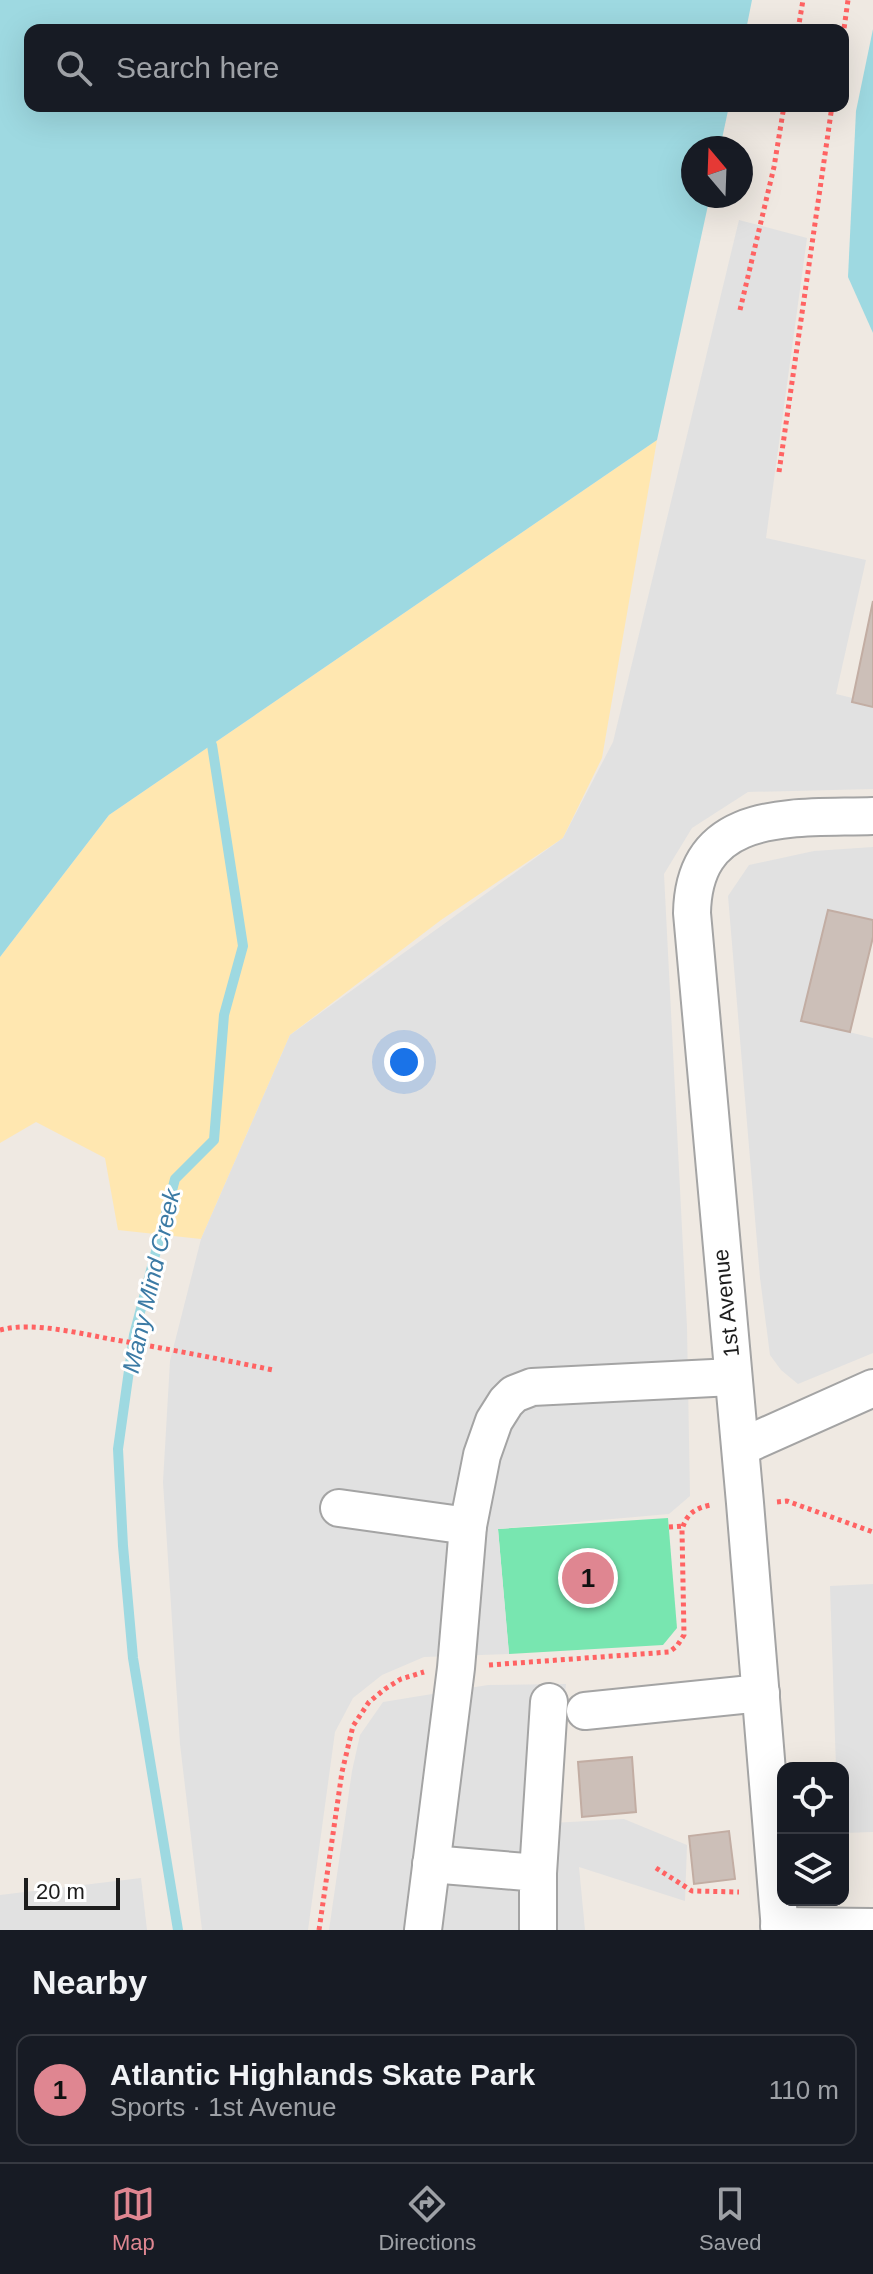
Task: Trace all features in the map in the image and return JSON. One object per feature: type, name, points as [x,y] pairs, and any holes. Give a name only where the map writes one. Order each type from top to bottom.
[{"type":"street","name":"1st Avenue","points":[[780,1928],[741,1447],[694,945],[692,893],[705,860],[734,832],[753,824],[794,818],[873,816]]},
{"type":"street","points":[[423,1930],[456,1668],[468,1526],[482,1455],[494,1421],[514,1394],[532,1387],[733,1377]]},
{"type":"street","points":[[741,1447],[873,1388]]},
{"type":"street","points":[[339,1508],[468,1526]]},
{"type":"street","points":[[585,1711],[761,1693]]},
{"type":"street","points":[[538,1930],[538,1873],[549,1702]]},
{"type":"street","points":[[431,1864],[538,1873]]},
{"type":"street","points":[[780,1928],[873,1927]]},
{"type":"path","points":[[799,24],[803,0]]},
{"type":"path","points":[[845,24],[848,0]]},
{"type":"path","points":[[740,310],[774,167],[783,112]]},
{"type":"path","points":[[779,472],[831,112]]},
{"type":"path","points":[[0,1330],[11,1327],[71,1332],[273,1370]]},
{"type":"path","points":[[787,1501],[873,1532]]},
{"type":"path","points":[[491,1665],[669,1652],[684,1635],[683,1526],[689,1514],[707,1505]]},
{"type":"path","points":[[669,1527],[683,1526]]},
{"type":"path","points":[[319,1930],[344,1761],[353,1726],[369,1702],[385,1689],[424,1671]]},
{"type":"path","points":[[656,1868],[692,1891],[739,1892]]},
{"type":"sand","points":[[657,440],[602,758],[563,838],[441,920],[290,1035],[201,1239],[118,1230],[105,1158],[36,1122],[0,1143],[0,957],[109,815]]},
{"type":"green space","points":[[668,1518],[677,1628],[663,1645],[509,1654],[498,1529]]},
{"type":"shaded area","points":[[739,220],[807,238],[766,538],[866,560],[836,694],[873,703],[873,789],[748,792],[692,828],[664,874],[687,1327],[690,1496],[669,1514],[498,1529],[509,1654],[424,1657],[382,1675],[353,1698],[335,1732],[308,1930],[202,1930],[180,1744],[163,1482],[170,1361],[201,1239],[290,1035],[563,838],[613,742]]},
{"type":"shaded area","points":[[873,847],[873,920],[828,910],[801,1020],[873,1038],[873,1353],[798,1384],[781,1370],[770,1355],[760,1278],[728,896],[749,865],[814,851]]},
{"type":"shaded area","points":[[873,1584],[873,1832],[849,1833],[849,1762],[836,1762],[830,1586]]},
{"type":"shaded area","points":[[566,1684],[552,1823],[624,1819],[687,1845],[685,1901],[579,1867],[585,1930],[329,1930],[360,1735],[383,1702],[488,1685]]},
{"type":"shaded area","points":[[141,1878],[147,1930],[0,1930],[0,1895]]},
{"type":"water","points":[[0,0],[752,0],[747,24],[24,24],[24,112],[728,112],[723,136],[681,136],[681,208],[707,208],[657,440],[109,815],[0,957]]},
{"type":"water","points":[[873,29],[873,333],[848,277],[856,111]]},
{"type":"building","points":[[873,601],[873,707],[852,702]]},
{"type":"building","points":[[828,910],[873,920],[873,937],[850,1032],[801,1021]]},
{"type":"building","points":[[632,1757],[636,1812],[582,1817],[578,1762]]},
{"type":"building","points":[[729,1831],[735,1879],[694,1884],[689,1836]]},
{"type":"waterway","name":"Many Mind Creek","points":[[178,1930],[133,1658],[118,1449],[134,1335],[175,1179],[214,1140],[224,1015],[243,946],[212,745]]},
{"type":"place","name":"Atlantic Highlands Skate Park","points":[[588,1578]]}]
